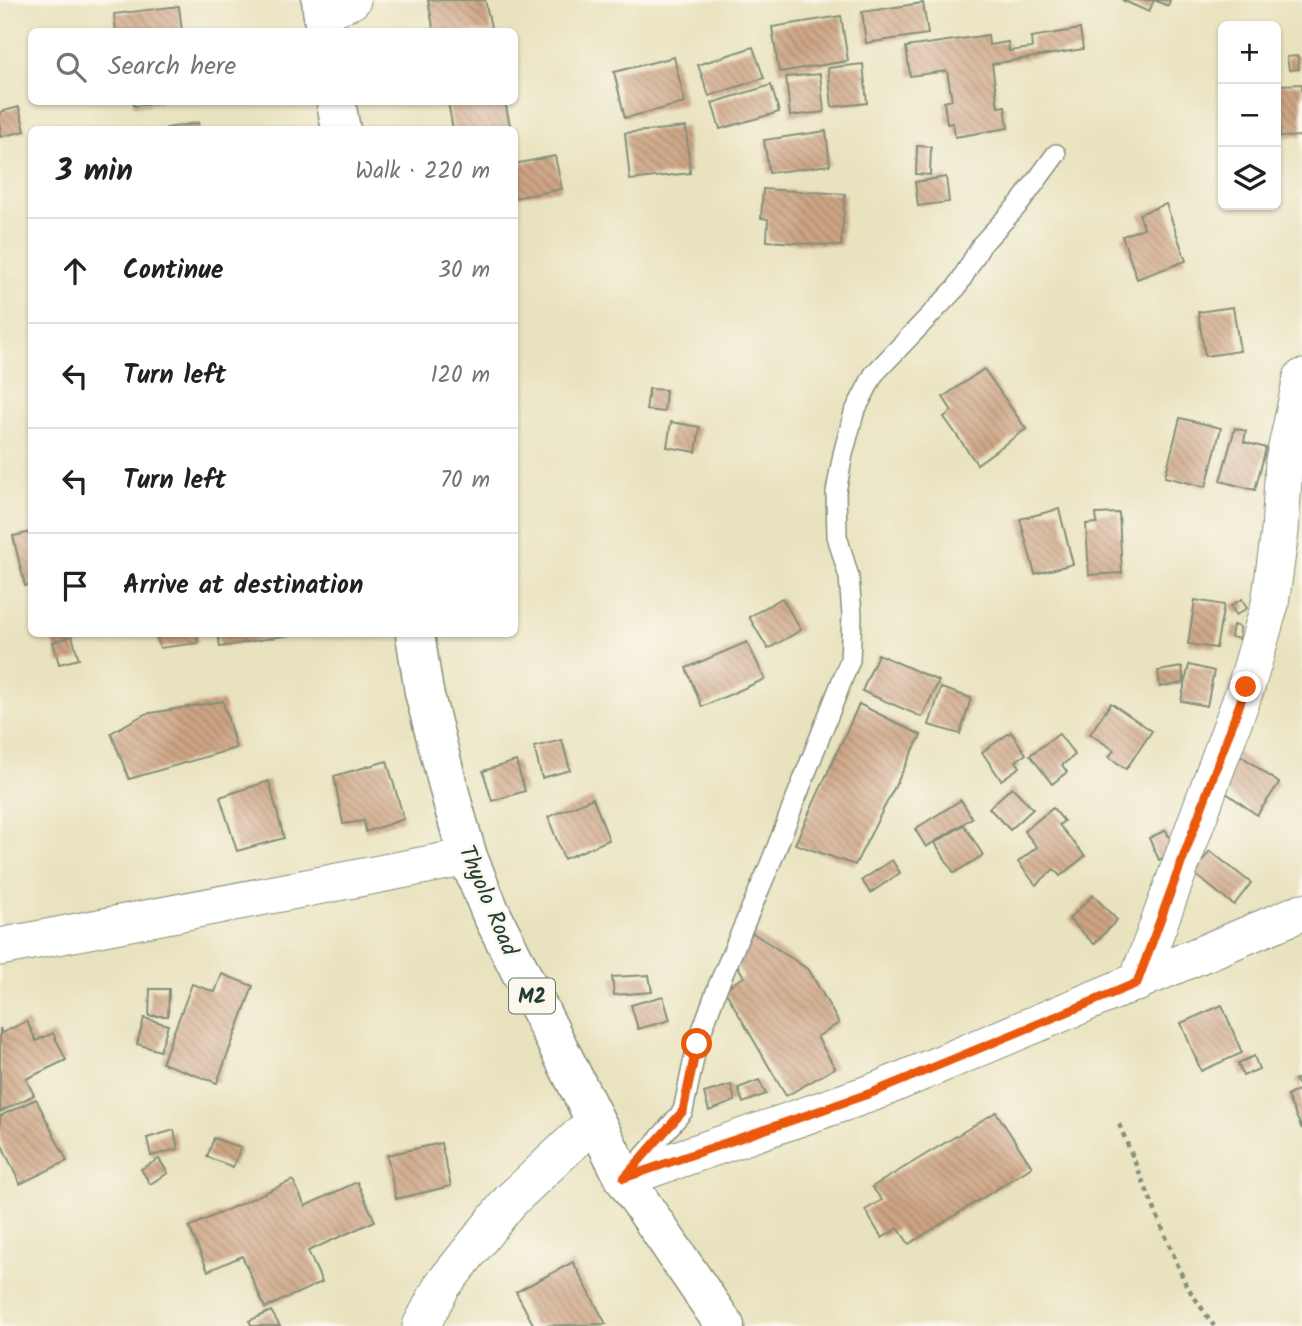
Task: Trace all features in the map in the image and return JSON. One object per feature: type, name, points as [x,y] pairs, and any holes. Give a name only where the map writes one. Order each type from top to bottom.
[{"type":"highway","points":[[337,105],[340,126]]},
{"type":"highway","name":"Thyolo Road","points":[[415,637],[424,692],[468,857],[490,911],[624,1178],[725,1326]]},
{"type":"street","points":[[1137,983],[1246,687],[1270,604],[1280,531],[1284,461],[1302,377]]},
{"type":"street","points":[[0,947],[468,857]]},
{"type":"street","points":[[624,1178],[874,1092],[1302,912]]},
{"type":"street","points":[[421,1326],[442,1286],[510,1201],[595,1121]]},
{"type":"lane","points":[[624,1178],[683,1111],[697,1044],[718,986],[771,862],[850,660],[852,615],[849,577],[837,536],[836,492],[854,412],[874,374],[957,287],[982,244],[1020,204],[1056,154]]},
{"type":"path","points":[[1119,1124],[1186,1284],[1214,1326]]},
{"type":"building","points":[[428,0],[485,0],[491,28],[433,28]]},
{"type":"building","points":[[1122,0],[1154,0],[1149,12]]},
{"type":"building","points":[[1154,0],[1170,0],[1168,6]]},
{"type":"building","points":[[923,3],[928,34],[866,43],[862,12]]},
{"type":"building","points":[[179,6],[182,28],[116,28],[114,14]]},
{"type":"building","points":[[841,16],[848,61],[779,72],[772,27]]},
{"type":"building","points":[[1080,29],[1083,49],[992,64],[998,107],[1005,106],[1008,128],[955,137],[953,123],[947,124],[944,102],[952,100],[947,71],[910,76],[906,47],[988,35],[989,45],[1008,42],[1009,51],[1032,48],[1031,37]]},
{"type":"building","points":[[753,47],[764,78],[709,96],[698,65]]},
{"type":"building","points":[[1298,56],[1299,69],[1289,70],[1287,57]]},
{"type":"building","points":[[674,57],[685,103],[625,118],[614,72]]},
{"type":"building","points":[[863,64],[867,103],[832,107],[828,68]]},
{"type":"building","points":[[820,74],[824,112],[790,116],[786,77]]},
{"type":"building","points":[[1302,84],[1302,136],[1281,137],[1281,85]]},
{"type":"building","points":[[771,85],[779,112],[720,129],[712,103]]},
{"type":"building","points":[[449,105],[506,105],[510,126],[452,126]]},
{"type":"building","points":[[19,107],[25,131],[0,137],[0,112]]},
{"type":"building","points":[[686,127],[690,173],[630,180],[625,133]]},
{"type":"building","points":[[826,131],[830,165],[769,173],[764,140]]},
{"type":"building","points":[[917,146],[931,147],[930,175],[916,174]]},
{"type":"building","points":[[555,156],[562,189],[518,197],[518,163]]},
{"type":"building","points":[[946,177],[949,202],[918,206],[915,182]]},
{"type":"building","points":[[763,189],[845,194],[841,246],[767,241],[768,219],[761,218]]},
{"type":"building","points":[[1166,204],[1186,261],[1137,279],[1122,236],[1144,228],[1139,214]]},
{"type":"building","points":[[1233,307],[1240,351],[1205,356],[1198,312]]},
{"type":"building","points":[[984,369],[1026,429],[977,464],[944,417],[952,411],[943,397]]},
{"type":"building","points":[[649,389],[666,390],[664,412],[646,410]]},
{"type":"building","points":[[1180,418],[1221,428],[1206,487],[1165,477]]},
{"type":"building","points":[[671,422],[700,427],[696,452],[667,447]]},
{"type":"building","points":[[1235,428],[1246,431],[1244,442],[1266,448],[1255,490],[1220,481]]},
{"type":"building","points":[[1059,509],[1073,564],[1035,574],[1020,519]]},
{"type":"building","points":[[1119,513],[1122,573],[1089,575],[1086,524],[1097,523],[1096,514]]},
{"type":"building","points":[[28,533],[28,585],[25,586],[13,536]]},
{"type":"building","points":[[782,598],[801,630],[768,649],[749,617]]},
{"type":"building","points":[[1242,599],[1247,608],[1236,615],[1231,606]]},
{"type":"building","points":[[1195,600],[1224,605],[1216,648],[1188,644]]},
{"type":"building","points":[[1233,625],[1240,627],[1239,639],[1231,637]]},
{"type":"building","points":[[72,637],[79,659],[59,664],[53,642]]},
{"type":"building","points":[[157,637],[197,637],[198,643],[160,648]]},
{"type":"building","points":[[218,637],[278,637],[220,647]]},
{"type":"building","points":[[747,642],[765,679],[702,707],[686,668]]},
{"type":"building","points":[[878,654],[939,681],[922,717],[862,691]]},
{"type":"building","points":[[1189,665],[1214,671],[1207,706],[1181,701]]},
{"type":"building","points":[[1182,667],[1184,683],[1160,687],[1158,671]]},
{"type":"building","points":[[941,688],[971,698],[960,734],[929,725]]},
{"type":"building","points":[[223,701],[236,748],[129,779],[111,733],[145,714]]},
{"type":"building","points":[[1111,703],[1152,731],[1126,769],[1109,757],[1114,750],[1090,734]]},
{"type":"building","points":[[859,704],[921,735],[855,865],[795,844]]},
{"type":"building","points":[[1011,732],[1026,754],[1016,761],[1020,767],[1001,780],[982,752]]},
{"type":"building","points":[[1059,734],[1075,755],[1062,765],[1067,772],[1052,784],[1030,755]]},
{"type":"building","points":[[562,740],[570,770],[542,778],[534,747]]},
{"type":"building","points":[[1235,751],[1279,783],[1257,815],[1218,787]]},
{"type":"building","points":[[387,761],[404,819],[366,832],[364,821],[343,824],[334,776]]},
{"type":"building","points":[[516,761],[525,791],[492,801],[483,771]]},
{"type":"building","points":[[269,781],[284,838],[237,851],[220,797]]},
{"type":"building","points":[[1012,787],[1033,809],[1010,830],[989,808]]},
{"type":"building","points":[[593,798],[609,840],[564,859],[548,817]]},
{"type":"building","points":[[961,800],[972,818],[926,847],[915,829]]},
{"type":"building","points":[[1053,808],[1064,821],[1059,825],[1085,856],[1060,876],[1054,869],[1036,885],[1018,862],[1037,847],[1024,831]]},
{"type":"building","points":[[964,825],[983,855],[954,873],[935,843]]},
{"type":"building","points":[[1166,830],[1176,852],[1159,860],[1149,838]]},
{"type":"building","points":[[1210,851],[1251,883],[1234,905],[1193,873]]},
{"type":"building","points":[[892,860],[900,873],[870,893],[862,880]]},
{"type":"building","points":[[1093,895],[1117,920],[1094,944],[1069,919]]},
{"type":"building","points":[[750,931],[809,970],[839,1023],[817,1037],[835,1068],[786,1096],[724,989],[744,977],[736,963]]},
{"type":"building","points":[[222,974],[253,986],[217,1083],[162,1063],[192,984],[215,992]]},
{"type":"building","points":[[649,975],[652,992],[614,995],[612,977]]},
{"type":"building","points":[[150,989],[169,989],[168,1016],[149,1016]]},
{"type":"building","points":[[663,996],[670,1020],[638,1029],[631,1005]]},
{"type":"building","points":[[1222,1005],[1242,1053],[1201,1071],[1181,1023]]},
{"type":"building","points":[[144,1018],[168,1025],[160,1051],[137,1044]]},
{"type":"building","points":[[27,1021],[36,1041],[53,1033],[66,1060],[26,1079],[34,1095],[0,1112],[0,1028],[2,1033]]},
{"type":"building","points":[[1254,1056],[1259,1069],[1243,1076],[1238,1063]]},
{"type":"building","points":[[1302,1076],[1302,1129],[1287,1096],[1300,1089],[1295,1080]]},
{"type":"building","points":[[759,1080],[766,1094],[743,1103],[738,1088]]},
{"type":"building","points":[[731,1085],[735,1101],[709,1111],[704,1093]]},
{"type":"building","points":[[36,1099],[67,1161],[20,1184],[0,1141],[0,1116]]},
{"type":"building","points":[[996,1112],[1032,1167],[909,1244],[898,1228],[882,1238],[865,1210],[882,1200],[872,1187]]},
{"type":"building","points":[[174,1130],[178,1149],[151,1156],[147,1138]]},
{"type":"building","points":[[214,1138],[241,1148],[233,1167],[207,1157]]},
{"type":"building","points":[[441,1143],[451,1186],[396,1199],[387,1155]]},
{"type":"building","points":[[159,1159],[168,1173],[150,1184],[141,1169]]},
{"type":"building","points":[[293,1180],[305,1206],[357,1182],[375,1221],[308,1251],[322,1282],[265,1308],[242,1256],[208,1271],[189,1227]]},
{"type":"building","points":[[573,1262],[606,1324],[534,1326],[516,1292]]},
{"type":"building","points":[[271,1311],[280,1326],[252,1326],[249,1321]]},
{"type":"route","points":[[697,1044],[683,1111],[624,1178],[874,1092],[1137,983],[1246,687]]}]
